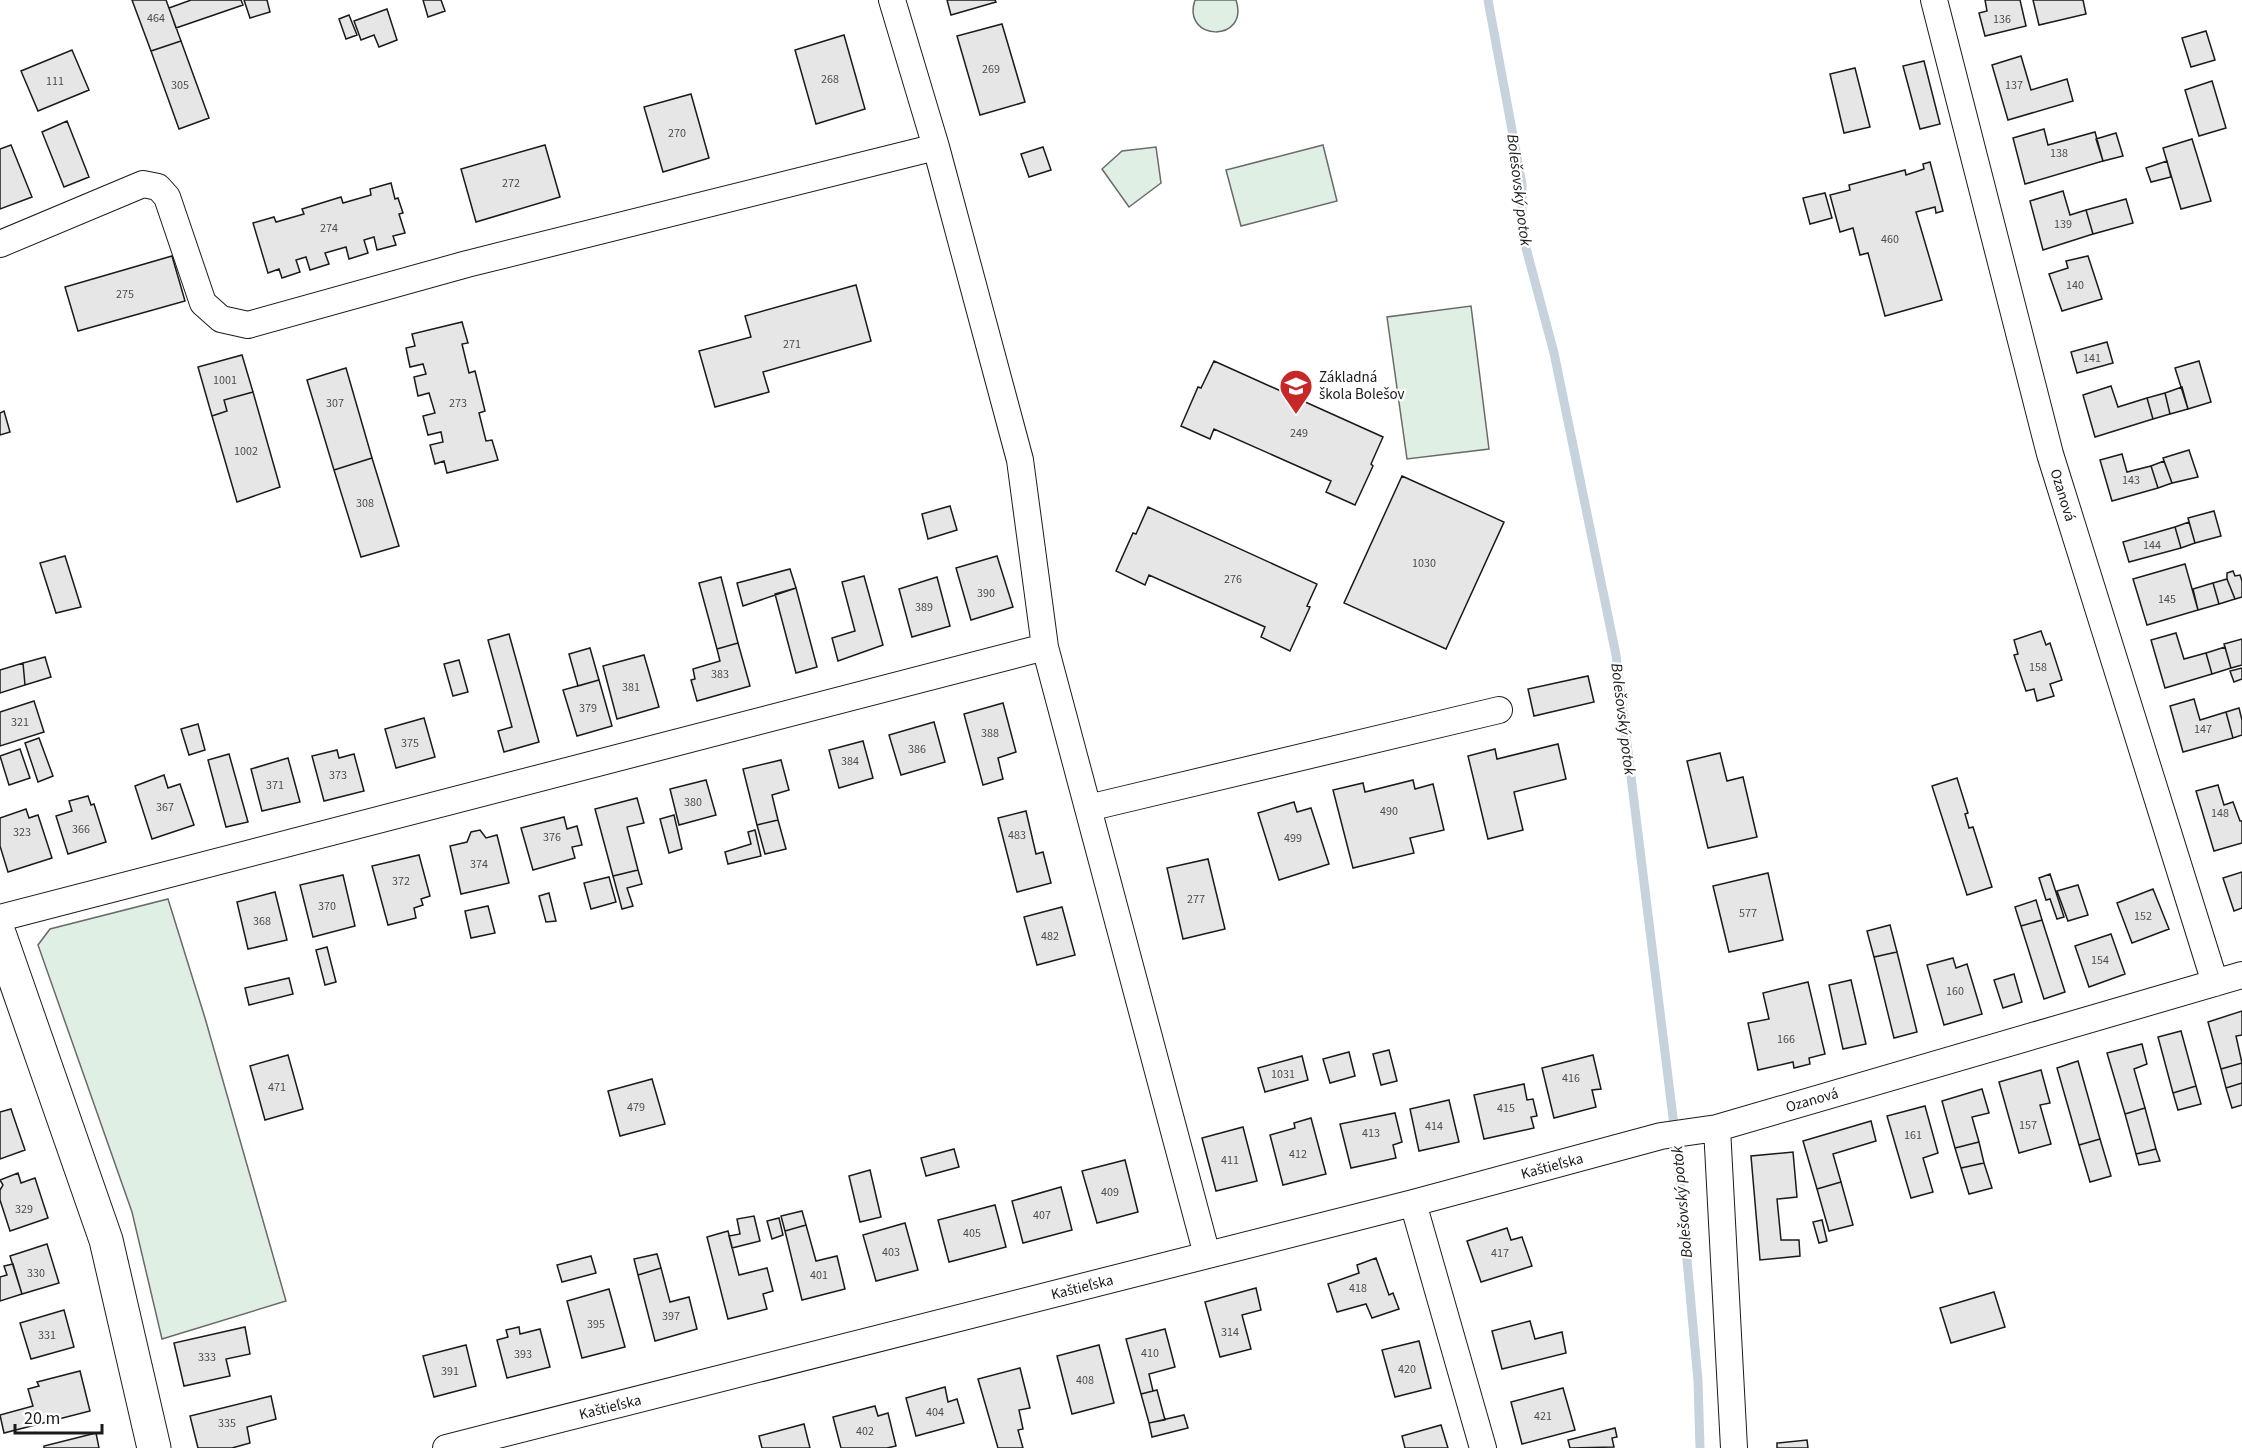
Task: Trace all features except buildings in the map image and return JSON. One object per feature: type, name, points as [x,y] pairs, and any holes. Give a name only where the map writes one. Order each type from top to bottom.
[{"type":"street","points":[[892,0],[936,147],[1020,460],[1045,647],[1208,1255]]},
{"type":"street","name":"Ozanová","points":[[1934,0],[2050,454],[2215,982]]},
{"type":"street","points":[[0,244],[143,184],[158,187],[167,197],[203,303],[221,319],[248,325],[467,264],[936,147]]},
{"type":"street","points":[[0,918],[1045,647]]},
{"type":"street","points":[[1088,808],[1499,710]]},
{"type":"street","points":[[0,936],[106,1240],[154,1448]]},
{"type":"street","name":"Ozanová","points":[[1717,1128],[2242,975]]},
{"type":"street","points":[[1717,1128],[1734,1448]]},
{"type":"street","name":"Kaštieľska","points":[[447,1448],[1413,1203],[1661,1136],[1717,1128]]},
{"type":"street","points":[[1413,1203],[1482,1448]]},
{"type":"green space","points":[[1195,0],[1236,0],[1238,14],[1234,24],[1225,30],[1216,32],[1206,30],[1197,24],[1193,14]]},
{"type":"green space","points":[[1323,145],[1337,201],[1241,226],[1226,170]]},
{"type":"green space","points":[[1156,147],[1161,183],[1129,207],[1102,169],[1122,151]]},
{"type":"green space","points":[[1471,306],[1489,449],[1407,459],[1387,317]]},
{"type":"green space","points":[[168,899],[205,1018],[286,1301],[162,1339],[132,1212],[38,945],[50,929]]},
{"type":"waterway","name":"Bolešovský potok","points":[[1488,0],[1522,184],[1522,233],[1554,353],[1616,655],[1677,1150],[1698,1381],[1700,1448]]},
{"type":"place","name":"Základná škola Bolešov","points":[[1296,415]]}]
